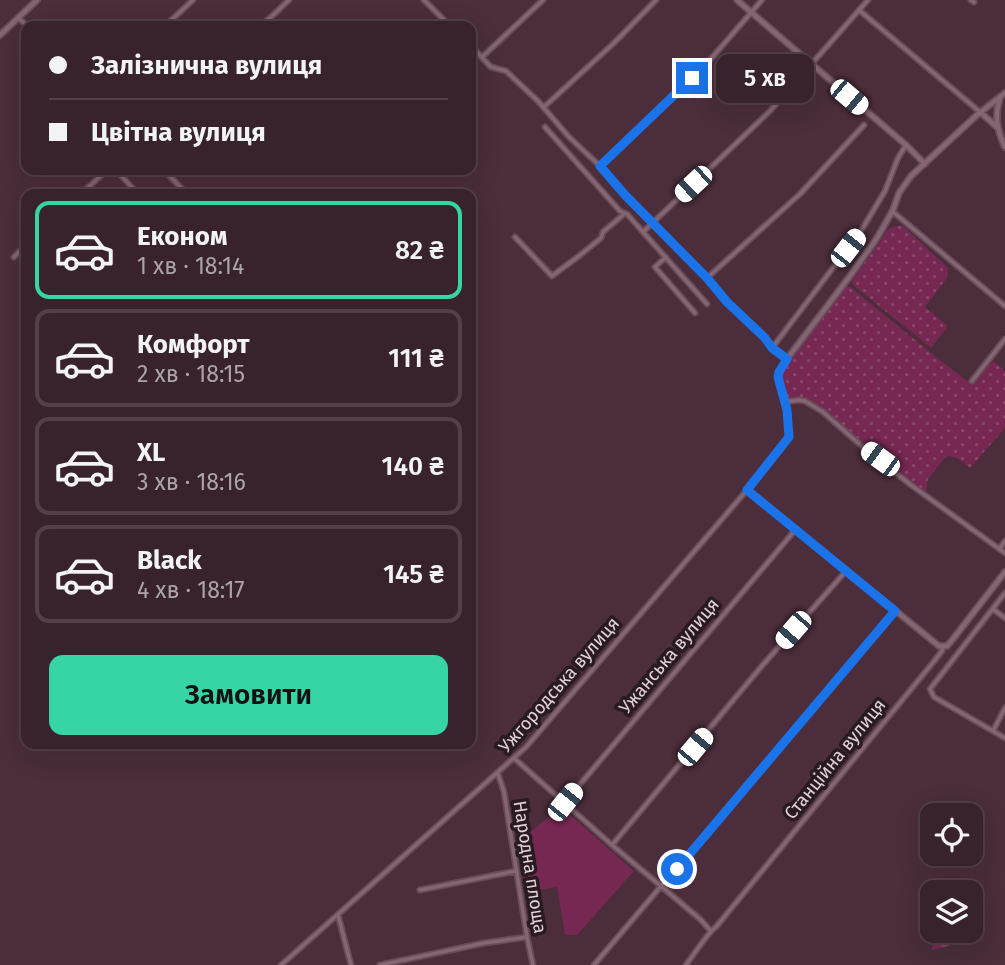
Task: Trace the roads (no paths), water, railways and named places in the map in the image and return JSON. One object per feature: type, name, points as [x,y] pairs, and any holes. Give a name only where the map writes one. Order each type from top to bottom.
[{"type":"street","points":[[0,35],[37,0]]},
{"type":"street","points":[[170,21],[193,0]]},
{"type":"street","points":[[267,21],[289,0]]},
{"type":"street","points":[[482,57],[543,0]]},
{"type":"street","points":[[543,107],[614,43],[656,0]]},
{"type":"street","points":[[737,0],[925,164]]},
{"type":"street","points":[[600,166],[709,61],[762,0]]},
{"type":"street","points":[[643,232],[770,111],[868,0]]},
{"type":"street","points":[[427,1],[445,21]]},
{"type":"street","points":[[859,10],[997,127]]},
{"type":"street","points":[[18,18],[22,21]]},
{"type":"street","points":[[476,51],[491,67],[506,71],[543,107],[727,302],[772,348],[787,359]]},
{"type":"street","points":[[943,646],[936,644],[747,490],[789,437],[788,418],[778,377],[787,359],[877,238],[900,193],[916,171],[980,112],[1003,95]]},
{"type":"street","points":[[1003,95],[996,113],[997,127],[1005,147]]},
{"type":"street","points":[[707,278],[800,194],[864,125]]},
{"type":"street","points":[[545,127],[707,304]]},
{"type":"street","points":[[772,348],[861,231],[885,191],[906,145]]},
{"type":"street","points":[[86,189],[102,175]]},
{"type":"street","points":[[121,175],[133,189]]},
{"type":"street","points":[[169,175],[182,189]]},
{"type":"street","points":[[892,211],[1005,306]]},
{"type":"street","points":[[515,237],[552,276],[579,257],[624,214]]},
{"type":"street","points":[[14,257],[21,250]]},
{"type":"street","points":[[666,257],[655,267],[695,313]]},
{"type":"street","points":[[972,380],[1005,339]]},
{"type":"street","points":[[785,402],[805,401],[823,412],[911,485],[1005,553]]},
{"type":"street","name":"Ужгородська вулиця","points":[[281,965],[515,759],[747,490]]},
{"type":"street","name":"Ужанська вулиця","points":[[565,802],[796,529]]},
{"type":"street","points":[[1000,548],[1005,541]]},
{"type":"street","points":[[612,845],[761,667],[846,571]]},
{"type":"street","name":"Станційна вулиця","points":[[686,965],[710,931],[854,760],[1005,572]]},
{"type":"street","points":[[1005,593],[930,689],[934,696],[1005,738]]},
{"type":"street","points":[[993,610],[1005,618]]},
{"type":"street","points":[[594,965],[895,611]]},
{"type":"street","points":[[993,731],[1005,708]]},
{"type":"street","name":"Народна площа","points":[[515,759],[700,919],[710,931]]},
{"type":"street","name":"Народна площа","points":[[498,774],[533,965]]},
{"type":"street","points":[[420,890],[516,871]]},
{"type":"street","points":[[338,915],[351,965]]},
{"type":"street","points":[[380,965],[484,943],[527,937]]}]
